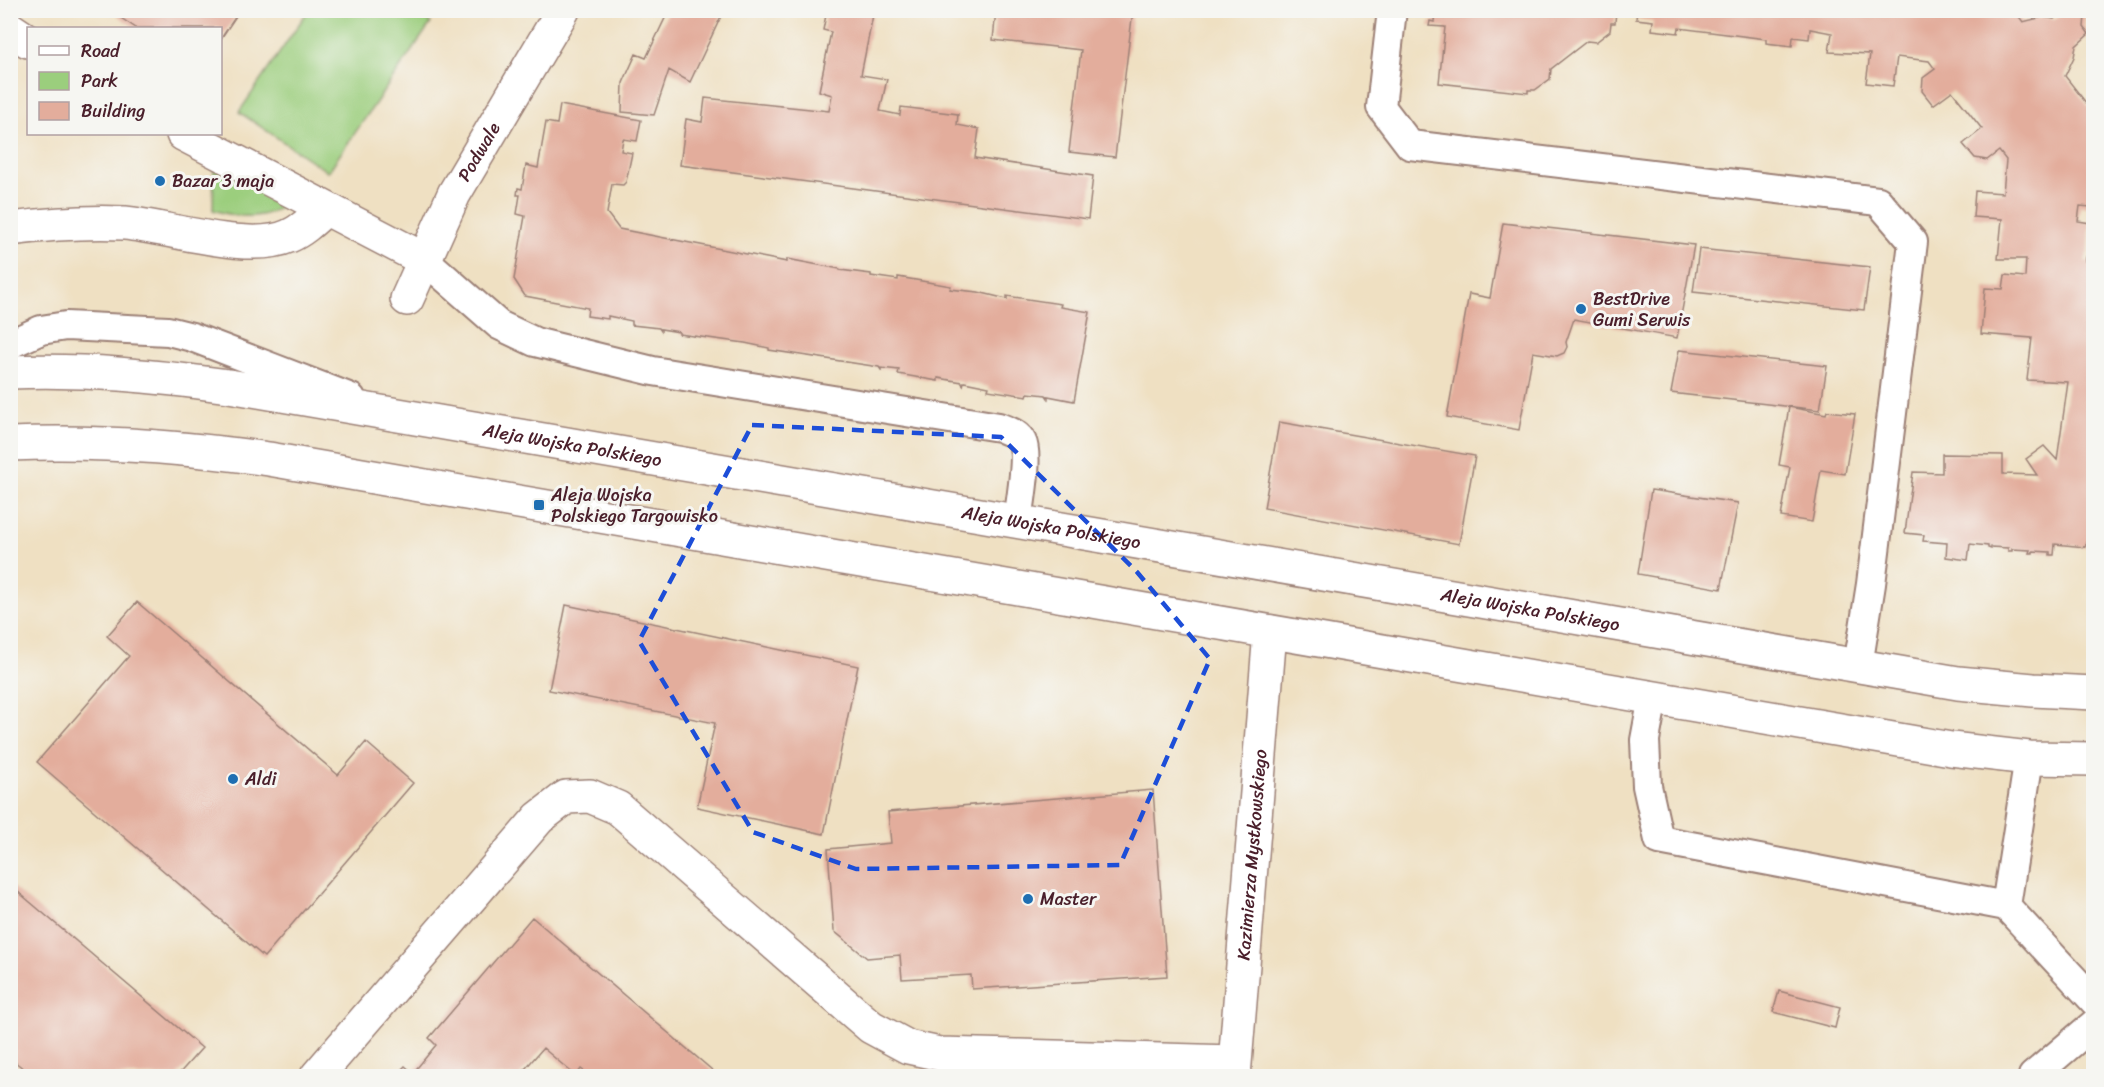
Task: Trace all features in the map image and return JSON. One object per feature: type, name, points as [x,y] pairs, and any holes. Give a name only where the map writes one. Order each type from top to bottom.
[{"type":"main road","name":"Podwale","points":[[407,299],[454,194],[559,12]]},
{"type":"main road","points":[[10,30],[27,40]]},
{"type":"main road","points":[[185,135],[424,260]]},
{"type":"main road","points":[[10,229],[75,223],[126,223],[240,242],[265,242],[287,237],[305,226],[325,208]]},
{"type":"main road","name":"Aleja Wojska Polskiego","points":[[10,372],[64,370],[147,375],[229,386],[1958,683],[2094,693]]},
{"type":"main road","points":[[10,444],[63,442],[140,445],[269,459],[1951,749],[2029,758],[2094,759]]},
{"type":"main road","name":"Kazimierza Mystkowskiego","points":[[1234,1069],[1270,632]]},
{"type":"main road","points":[[317,1077],[539,818],[566,796],[590,796],[618,808],[871,1027],[908,1047],[940,1054],[1234,1069]]},
{"type":"lane","points":[[1392,10],[1381,107],[1410,145],[1878,201],[1913,242],[1871,584],[1858,666]]},
{"type":"lane","points":[[424,260],[499,325],[535,342],[653,371],[1013,432],[1022,441],[1025,454],[1018,521]]},
{"type":"lane","points":[[10,344],[41,330],[66,326],[168,331],[192,337],[387,412]]},
{"type":"lane","points":[[1653,697],[1646,740],[1647,786],[1659,840],[2006,906],[2094,1001]]},
{"type":"lane","points":[[2006,906],[2029,758]]},
{"type":"lane","points":[[2033,1077],[2094,1024]]},
{"type":"highlighted area","points":[[752,425],[1001,437],[1137,572],[1210,659],[1120,865],[856,869],[753,832],[639,641]]},
{"type":"green space","points":[[308,11],[413,11],[431,23],[328,172],[239,112]]},
{"type":"green space","points":[[214,167],[287,203],[270,213],[252,216],[232,215],[213,210]]},
{"type":"building","points":[[109,10],[240,10],[222,37],[222,27],[134,27]]},
{"type":"building","points":[[669,10],[724,10],[690,82],[669,70],[654,115],[622,112],[623,83],[636,54],[646,58]]},
{"type":"building","points":[[827,10],[874,10],[861,75],[887,79],[880,111],[900,115],[901,107],[958,114],[957,125],[979,129],[975,158],[1093,176],[1088,219],[680,165],[686,119],[702,122],[705,98],[829,111],[832,95],[819,91],[831,32],[823,30]]},
{"type":"building","points":[[996,10],[1133,10],[1115,157],[1069,152],[1081,50],[993,40]]},
{"type":"building","points":[[1435,10],[1616,10],[1615,23],[1611,23],[1610,31],[1596,42],[1587,41],[1551,69],[1550,79],[1535,90],[1528,90],[1528,93],[1439,83],[1445,27],[1429,26],[1430,21],[1434,22]]},
{"type":"building","points":[[1637,10],[2014,10],[2023,22],[2043,17],[2054,19],[2064,10],[2070,10],[2073,15],[2085,16],[2084,27],[2089,34],[2076,46],[2074,57],[2065,76],[2094,113],[2094,184],[2091,207],[2080,206],[2078,221],[2090,223],[2089,247],[2085,261],[2094,263],[2094,531],[2090,534],[2085,547],[2055,544],[2054,555],[2050,555],[2050,552],[2033,551],[2029,553],[2030,550],[2012,549],[2008,551],[2008,548],[1991,547],[1991,549],[1988,546],[1970,544],[1968,560],[1946,557],[1947,543],[1923,541],[1924,535],[1905,533],[1913,472],[1942,473],[1942,454],[2003,455],[2003,474],[2037,475],[2026,459],[2044,446],[2057,460],[2068,382],[2027,380],[2032,338],[1981,334],[1985,288],[2003,289],[2005,275],[2025,277],[2026,259],[1998,259],[2002,219],[1973,217],[1975,191],[2003,193],[2006,160],[1999,151],[1987,160],[1975,158],[1963,144],[1982,129],[1952,91],[1933,105],[1922,91],[1923,78],[1935,69],[1929,61],[1897,57],[1893,86],[1866,83],[1870,54],[1829,52],[1832,33],[1810,29],[1809,39],[1793,37],[1792,46],[1766,43],[1766,39],[1679,28],[1678,33],[1652,30],[1653,21],[1636,19]]},
{"type":"building","points":[[560,105],[641,120],[637,141],[623,139],[621,151],[632,153],[626,182],[623,185],[612,184],[607,213],[619,229],[787,262],[787,259],[898,280],[898,277],[1007,299],[1007,296],[1061,304],[1060,307],[1090,312],[1074,401],[1048,396],[1048,398],[1046,395],[1028,393],[1027,396],[988,390],[989,387],[964,382],[963,386],[962,382],[938,378],[938,381],[898,374],[899,370],[881,368],[881,370],[879,367],[769,350],[769,348],[745,343],[679,334],[679,332],[661,329],[661,331],[659,328],[632,325],[632,321],[608,316],[608,319],[587,316],[588,308],[525,296],[514,279],[525,216],[517,214],[520,195],[517,195],[518,188],[522,189],[526,165],[538,168],[546,122],[557,124]]},
{"type":"building","points":[[1503,223],[1694,245],[1677,338],[1574,319],[1564,353],[1557,356],[1533,352],[1519,430],[1447,417],[1469,294],[1490,298]]},
{"type":"building","points":[[1699,249],[1870,267],[1864,310],[1693,292]]},
{"type":"building","points":[[1679,350],[1827,366],[1820,410],[1671,393]]},
{"type":"building","points":[[1789,407],[1826,414],[1827,411],[1855,414],[1845,474],[1821,470],[1812,522],[1781,517],[1790,467],[1779,465]]},
{"type":"building","points":[[1279,422],[1475,456],[1459,544],[1264,508]]},
{"type":"building","points":[[1651,490],[1738,503],[1721,589],[1638,574]]},
{"type":"building","name":"Aldi","points":[[137,602],[338,775],[366,742],[413,783],[264,957],[37,762],[129,656],[107,636]]},
{"type":"building","points":[[566,605],[858,666],[824,834],[697,807],[715,723],[549,690]]},
{"type":"building","name":"Master","points":[[1153,790],[1167,976],[972,989],[971,975],[902,979],[900,955],[867,958],[834,931],[828,849],[891,843],[888,812]]},
{"type":"building","points":[[10,885],[202,1048],[177,1076],[33,1076],[10,1058]]},
{"type":"building","points":[[532,917],[719,1076],[591,1076],[581,1069],[576,1076],[543,1048],[519,1076],[395,1076],[405,1066],[413,1073],[436,1045],[429,1038]]},
{"type":"building","points":[[1779,991],[1840,1007],[1835,1028],[1773,1012]]},
{"type":"place","name":"Bazar 3 maja","points":[[160,181]]},
{"type":"place","name":"BestDrive Gumi Serwis","points":[[1581,309]]},
{"type":"place","name":"Aleja Wojska Polskiego Targowisko","points":[[539,505]]},
{"type":"place","name":"Aldi","points":[[233,779]]},
{"type":"place","name":"Master","points":[[1028,899]]}]
